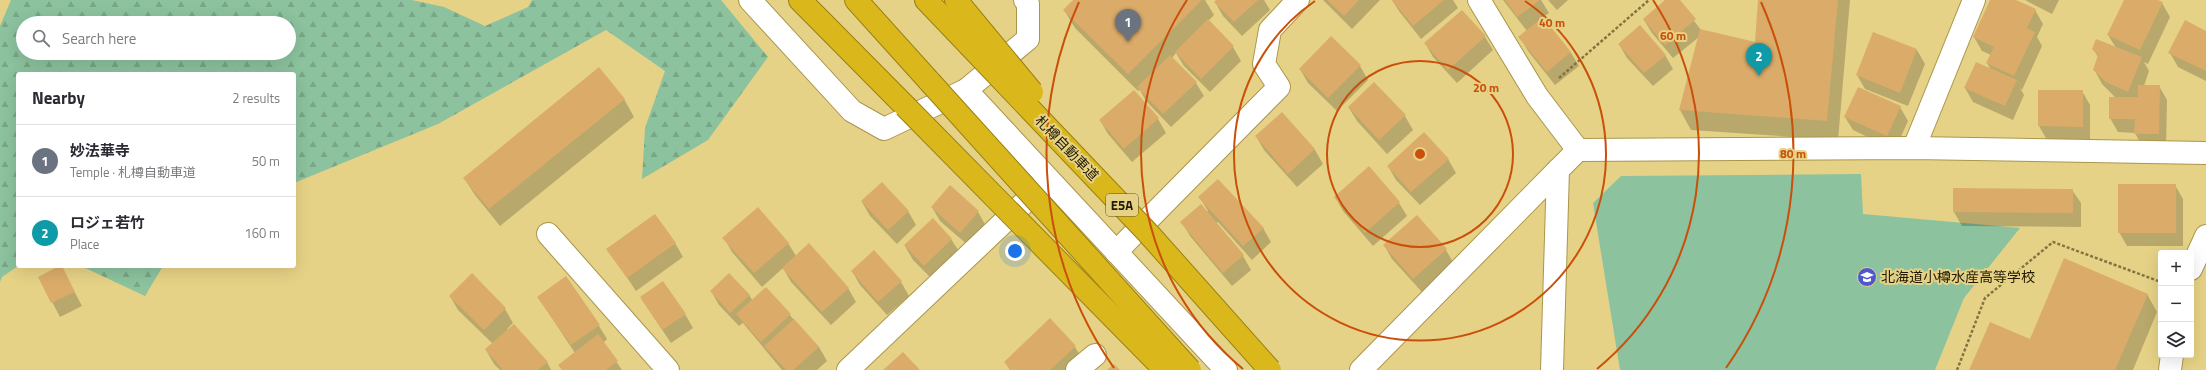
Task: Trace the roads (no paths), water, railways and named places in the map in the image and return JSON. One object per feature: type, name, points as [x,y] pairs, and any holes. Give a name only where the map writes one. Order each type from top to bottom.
[{"type":"highway","points":[[800,0],[1166,370]]},
{"type":"highway","points":[[856,0],[1190,370]]},
{"type":"highway","name":"札樽自動車道","points":[[926,0],[976,39],[1270,370]]},
{"type":"highway","points":[[956,0],[976,39]]},
{"type":"street","points":[[750,0],[852,111],[884,128],[966,90],[1028,39],[1028,1]]},
{"type":"street","points":[[1116,252],[1279,87],[1264,64],[1270,30],[1298,0]]},
{"type":"street","points":[[1479,0],[1537,96],[1578,150]]},
{"type":"street","points":[[1914,148],[1974,0]]},
{"type":"street","points":[[966,90],[1226,370]]},
{"type":"street","points":[[1361,370],[1578,150],[1914,148],[2206,153]]},
{"type":"street","points":[[1552,370],[1558,170]]},
{"type":"street","points":[[848,370],[1048,180]]},
{"type":"street","points":[[548,234],[668,370]]},
{"type":"street","points":[[2194,262],[2206,236]]},
{"type":"street","points":[[1077,370],[1095,355]]},
{"type":"street","points":[[2170,370],[2172,358]]},
{"type":"place","name":"妙法華寺","points":[[1128,42]]},
{"type":"place","name":"ロジェ若竹","points":[[1759,76]]},
{"type":"place","name":"北海道小樽水産高等学校","points":[[1867,277]]}]
